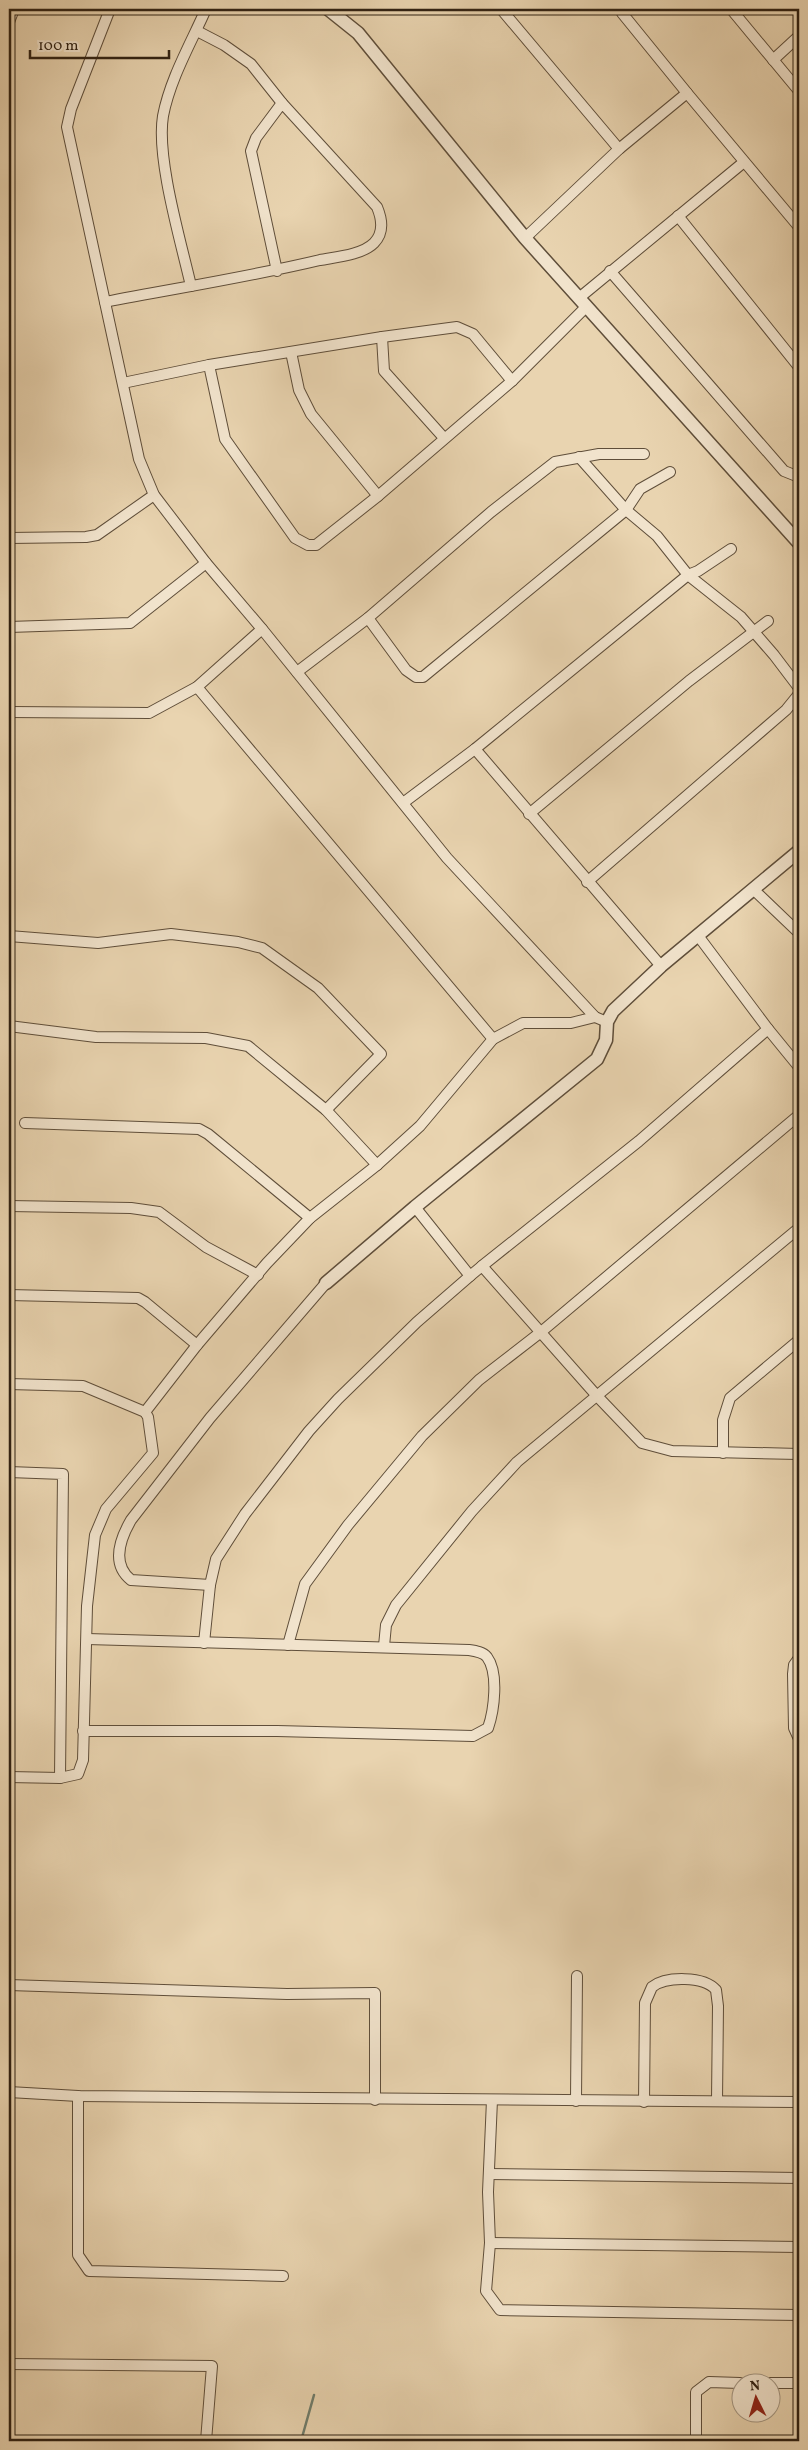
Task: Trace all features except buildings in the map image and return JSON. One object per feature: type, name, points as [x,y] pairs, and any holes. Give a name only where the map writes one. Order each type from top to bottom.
[{"type":"street","points":[[9,22],[14,9]]},
{"type":"street","points":[[110,9],[67,127],[142,470],[154,495],[206,564],[262,629],[447,858],[595,1017],[607,1022]]},
{"type":"street","points":[[191,286],[168,181],[162,132],[170,92],[206,9]]},
{"type":"street","points":[[328,9],[358,33],[525,238],[798,537]]},
{"type":"street","points":[[501,9],[619,149]]},
{"type":"street","points":[[622,9],[622,13],[799,227]]},
{"type":"street","points":[[731,9],[799,91]]},
{"type":"street","points":[[106,302],[277,271],[361,250],[373,244],[378,238],[381,226],[377,207],[282,103],[251,64],[224,45],[197,30]]},
{"type":"street","points":[[773,60],[799,36]]},
{"type":"street","points":[[525,238],[619,149],[687,93]]},
{"type":"street","points":[[277,271],[251,151],[256,138],[282,103]]},
{"type":"street","points":[[209,366],[225,439],[295,538],[308,545],[316,545],[378,496],[512,381],[610,271],[744,162]]},
{"type":"street","points":[[678,216],[799,367]]},
{"type":"street","points":[[610,271],[784,471],[799,477]]},
{"type":"street","points":[[123,384],[209,366],[444,328],[465,329],[477,338],[512,381]]},
{"type":"street","points":[[382,337],[384,371],[444,438]]},
{"type":"street","points":[[291,352],[299,390],[311,414],[378,496]]},
{"type":"street","points":[[297,672],[368,618],[535,476],[555,462],[599,454],[644,454]]},
{"type":"street","points":[[579,457],[626,510],[657,536],[688,575],[741,617],[799,688]]},
{"type":"street","points":[[368,618],[406,670],[416,677],[423,677],[626,510],[640,489],[670,472]]},
{"type":"street","points":[[9,538],[86,537],[97,535],[154,495]]},
{"type":"street","points":[[403,803],[475,749],[688,575],[698,571],[731,549]]},
{"type":"street","points":[[9,627],[130,623],[206,564]]},
{"type":"street","points":[[529,814],[689,681],[768,621]]},
{"type":"street","points":[[9,712],[149,713],[197,687],[262,629]]},
{"type":"street","points":[[197,687],[493,1039]]},
{"type":"street","points":[[587,882],[786,710],[799,694]]},
{"type":"street","points":[[475,749],[587,882],[661,966]]},
{"type":"street","points":[[210,1584],[131,1580],[123,1574],[119,1562],[122,1535],[131,1520],[210,1418],[326,1283],[415,1207],[597,1059],[606,1040],[607,1022],[613,1011],[661,966],[699,937],[799,851]]},
{"type":"street","points":[[754,890],[799,933]]},
{"type":"street","points":[[9,936],[98,943],[170,934],[238,942],[262,948],[318,988],[381,1054],[326,1110]]},
{"type":"street","points":[[699,937],[799,1067]]},
{"type":"street","points":[[145,1412],[197,1345],[310,1218],[377,1164],[420,1126],[493,1039],[523,1023],[571,1023],[595,1017]]},
{"type":"street","points":[[9,1026],[96,1036],[206,1038],[248,1046],[326,1110],[377,1164]]},
{"type":"street","points":[[204,1643],[210,1584],[220,1551],[245,1514],[309,1431],[417,1322],[482,1266],[639,1141],[768,1029]]},
{"type":"street","points":[[288,1645],[306,1584],[348,1525],[422,1436],[479,1380],[541,1332],[799,1115]]},
{"type":"street","points":[[25,1123],[199,1129],[208,1134],[310,1218]]},
{"type":"street","points":[[9,1206],[131,1208],[159,1212],[206,1247],[258,1275]]},
{"type":"street","points":[[415,1207],[470,1276]]},
{"type":"street","points":[[384,1646],[389,1614],[472,1511],[517,1462],[799,1228]]},
{"type":"street","points":[[482,1266],[597,1396],[642,1443],[672,1451],[799,1454]]},
{"type":"street","points":[[9,1295],[138,1298],[197,1345]]},
{"type":"street","points":[[724,1453],[723,1420],[730,1398],[799,1340]]},
{"type":"street","points":[[9,1384],[83,1386],[145,1412],[148,1417],[153,1453],[100,1519],[95,1535],[86,1639],[83,1760],[78,1774],[60,1778],[9,1777]]},
{"type":"street","points":[[9,1472],[63,1474],[60,1778]]},
{"type":"street","points":[[84,1731],[247,1730],[473,1736],[488,1728],[494,1706],[491,1665],[486,1656],[469,1650],[384,1646],[86,1639]]},
{"type":"street","points":[[799,1658],[796,1660],[793,1674],[794,1728],[799,1738]]},
{"type":"street","points":[[576,2101],[577,1976]]},
{"type":"street","points":[[644,2102],[646,2003],[652,1987],[663,1981],[707,1982],[716,1990],[718,2006],[717,2101]]},
{"type":"street","points":[[9,1985],[287,1994],[375,1993],[376,2100]]},
{"type":"street","points":[[9,2092],[78,2096],[376,2100],[799,2102]]},
{"type":"street","points":[[78,2096],[78,2256],[88,2271],[283,2276]]},
{"type":"street","points":[[492,2100],[489,2174],[490,2243],[486,2291],[500,2310],[799,2315]]},
{"type":"street","points":[[489,2174],[799,2178]]},
{"type":"street","points":[[490,2243],[799,2247]]},
{"type":"street","points":[[9,2364],[212,2366],[206,2441]]},
{"type":"street","points":[[696,2441],[696,2392],[709,2382],[730,2383]]},
{"type":"street","points":[[780,2383],[799,2384]]},
{"type":"waterway","points":[[301,2441],[314,2395]]}]
